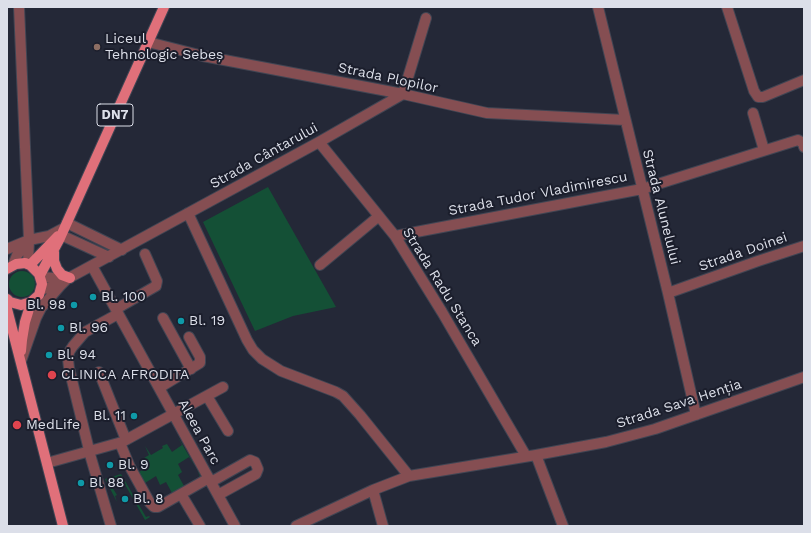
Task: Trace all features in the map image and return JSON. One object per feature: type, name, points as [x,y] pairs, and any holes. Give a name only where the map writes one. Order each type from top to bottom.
[{"type":"main road","name":"DN7","points":[[40,276],[54,251],[164,7]]},
{"type":"main road","points":[[29,264],[55,240],[64,229]]},
{"type":"main road","points":[[54,251],[54,261],[66,281]]},
{"type":"main road","points":[[9,266],[20,263],[29,264],[40,276],[42,289],[39,295],[31,303],[25,322],[21,361]]},
{"type":"main road","points":[[7,299],[10,302],[21,305],[31,303]]},
{"type":"main road","points":[[7,309],[63,526]]},
{"type":"street","points":[[19,7],[29,264]]},
{"type":"street","name":"Strada Alunelului","points":[[598,7],[668,293],[696,415]]},
{"type":"street","points":[[727,7],[754,91],[758,97],[763,97],[804,80]]},
{"type":"street","points":[[403,94],[426,18]]},
{"type":"street","name":"Strada Plopilor","points":[[148,42],[203,56],[403,94],[487,113],[625,120]]},
{"type":"street","name":"Strada Cântarului","points":[[42,289],[66,281],[319,142],[403,94]]},
{"type":"street","points":[[753,113],[764,150]]},
{"type":"street","name":"Strada Tudor Vladimirescu","points":[[395,236],[642,188],[798,140],[802,144]]},
{"type":"street","name":"Strada Radu Stanca","points":[[319,142],[395,236],[531,456]]},
{"type":"street","points":[[188,213],[253,350],[262,359],[281,371],[343,396],[409,476]]},
{"type":"street","points":[[320,265],[379,216]]},
{"type":"street","points":[[64,229],[92,250],[108,257]]},
{"type":"street","points":[[7,248],[29,240],[49,236],[64,229],[89,234],[122,250]]},
{"type":"street","points":[[89,234],[92,250]]},
{"type":"street","points":[[9,266],[29,240]]},
{"type":"street","name":"Strada Doinei","points":[[668,293],[804,246]]},
{"type":"street","points":[[111,526],[90,452],[69,368],[69,352],[85,332],[156,286],[157,281],[145,254]]},
{"type":"street","name":"Aleea Parc","points":[[92,266],[235,526]]},
{"type":"street","points":[[40,276],[66,281]]},
{"type":"street","points":[[21,361],[38,313],[66,281]]},
{"type":"street","points":[[164,318],[191,369]]},
{"type":"street","points":[[159,388],[199,365],[201,361],[189,337]]},
{"type":"street","points":[[99,372],[130,467],[152,506],[158,507],[250,460],[255,462],[258,469],[256,474],[218,495]]},
{"type":"street","name":"Strada Sava Henția","points":[[296,526],[374,490],[409,476],[606,442],[655,429],[804,377]]},
{"type":"street","points":[[47,463],[123,442],[223,388]]},
{"type":"street","points":[[207,396],[228,431]]},
{"type":"street","points":[[531,456],[563,526]]},
{"type":"street","points":[[374,490],[383,526]]},
{"type":"street","points":[[181,494],[200,526]]},
{"type":"green space","points":[[268,187],[336,307],[293,316],[255,331],[203,222]]},
{"type":"green space","points":[[22,271],[31,275],[35,284],[31,293],[22,297],[13,293],[9,284],[13,275]]},
{"type":"green space","points":[[178,437],[196,468],[189,457],[178,464],[182,472],[178,475],[184,486],[200,477],[197,470],[201,477],[156,503],[134,465],[139,472],[149,466],[144,458],[149,455],[145,446],[151,455],[163,448],[162,446],[167,444],[172,452],[182,445]],"holes":[[[156,476],[160,485],[166,482],[172,493],[156,502],[145,483]]]},
{"type":"green space","points":[[121,474],[146,517],[150,517],[145,520],[123,481],[112,487],[117,495],[115,496],[117,502],[105,479]]},
{"type":"place","name":"Liceul Tehnologic Sebeș","points":[[97,47]]},
{"type":"place","name":"Bl. 100","points":[[93,297]]},
{"type":"place","name":"Bl. 98","points":[[74,305]]},
{"type":"place","name":"Bl. 19","points":[[181,321]]},
{"type":"place","name":"Bl. 96","points":[[61,328]]},
{"type":"place","name":"Bl. 94","points":[[49,355]]},
{"type":"place","name":"CLINICA AFRODITA","points":[[52,375]]},
{"type":"place","name":"Bl. 11","points":[[134,416]]},
{"type":"place","name":"MedLife","points":[[17,425]]},
{"type":"place","name":"Bl. 9","points":[[110,465]]},
{"type":"place","name":"Bl 88","points":[[81,483]]},
{"type":"place","name":"Bl. 8","points":[[125,499]]}]
